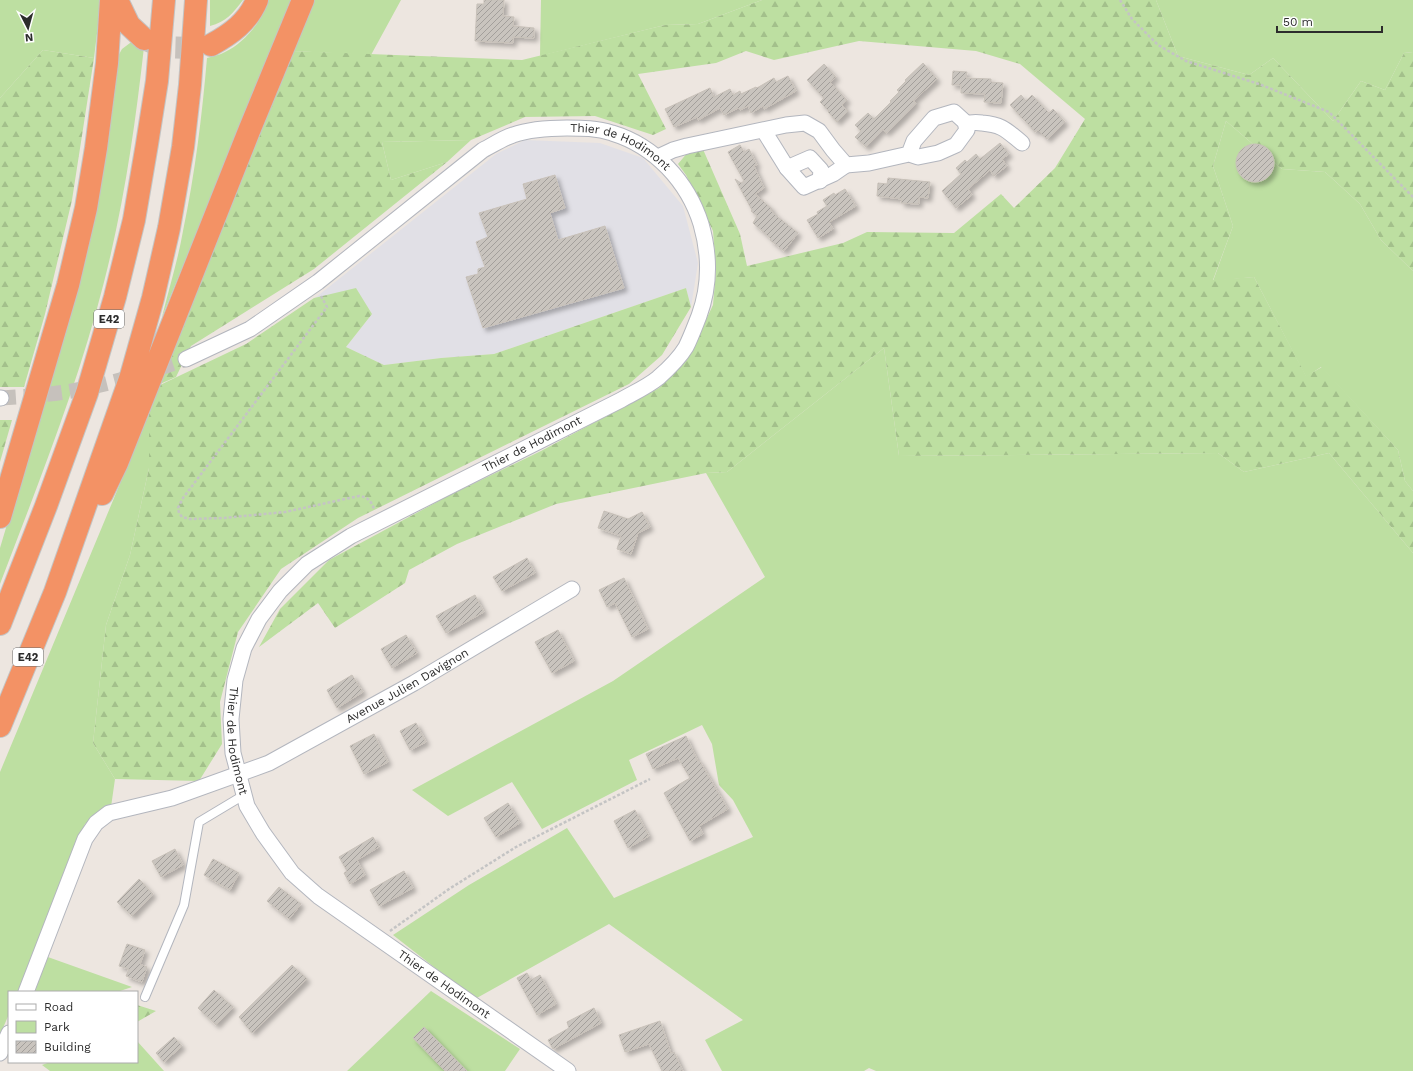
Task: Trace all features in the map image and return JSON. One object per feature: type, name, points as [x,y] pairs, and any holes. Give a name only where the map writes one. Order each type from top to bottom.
[{"type":"highway","points":[[0,517],[68,285],[86,208],[96,148],[107,63],[111,0]]},
{"type":"highway","points":[[117,0],[129,25],[144,39]]},
{"type":"highway","name":"E42","points":[[0,624],[46,506],[87,393],[115,297],[134,220],[147,144],[157,81],[164,0]]},
{"type":"highway","name":"E42","points":[[0,726],[55,592],[131,376],[153,298],[169,228],[183,147],[190,85],[196,0]]},
{"type":"highway","points":[[211,45],[229,36],[253,10],[257,0]]},
{"type":"highway","points":[[55,592],[117,463],[249,131],[303,0]]},
{"type":"street","points":[[764,130],[787,168],[804,187],[834,174],[846,165],[869,163],[909,154],[918,157],[938,153],[956,145],[967,130],[965,122],[954,112],[934,118],[914,140],[909,154]]},
{"type":"street","points":[[966,124],[972,122],[997,124],[1022,143]]},
{"type":"street","points":[[658,157],[673,150],[687,146],[786,125],[805,123],[819,131],[832,150],[846,165]]},
{"type":"street","name":"Thier de Hodimont","points":[[186,359],[250,329],[313,286],[484,150],[512,135],[531,130],[558,128],[587,128],[611,132],[635,142],[658,157],[682,183],[696,210],[706,241],[708,267],[704,300],[685,348],[657,379],[621,400],[351,536],[307,564],[280,591],[258,619],[244,648],[235,680],[231,719],[233,754],[247,806],[263,833],[292,873],[318,896],[568,1071]]},
{"type":"street","points":[[787,168],[810,158],[821,170],[820,181]]},
{"type":"street","name":"Avenue Julien Davignon","points":[[26,991],[85,839],[96,823],[109,813],[172,798],[269,763],[414,683],[572,589]]},
{"type":"street","points":[[0,1053],[8,1036]]},
{"type":"lane","points":[[145,997],[184,905],[198,822],[244,795]]},
{"type":"path","points":[[1120,0],[1132,19],[1158,45],[1186,61],[1259,84],[1329,112],[1413,197]]},
{"type":"path","points":[[313,286],[324,300],[327,307],[183,498],[178,508],[178,513],[182,517],[190,519],[224,518],[285,512],[359,496],[366,496],[369,499],[380,522]]},
{"type":"path","points":[[379,939],[449,889],[516,847],[650,779]]},
{"type":"shaded area","points":[[525,140],[600,143],[643,158],[683,206],[698,263],[691,307],[686,288],[494,354],[441,358],[384,365],[346,347],[372,314],[356,289],[315,298],[496,154]]},
{"type":"green space","points":[[0,0],[100,0],[94,58],[43,50],[0,98]]},
{"type":"green space","points":[[210,0],[243,0],[229,16],[210,26]]},
{"type":"green space","points":[[268,0],[292,0],[162,317],[179,253],[195,167],[207,58],[225,52],[246,37],[262,16]]},
{"type":"green space","points":[[314,0],[401,0],[371,55],[293,51]]},
{"type":"green space","points":[[541,0],[762,0],[698,24],[665,25],[540,56]]},
{"type":"green space","points":[[762,0],[1156,0],[1178,56],[1249,75],[1273,58],[1333,121],[1361,81],[1385,90],[1404,53],[1413,52],[1413,271],[1381,240],[1360,204],[1325,172],[1282,169],[1226,121],[1213,166],[1233,226],[1213,280],[1254,277],[1306,376],[1322,367],[1398,450],[1405,481],[1413,491],[1413,553],[1329,453],[1244,472],[1218,453],[899,456],[884,348],[727,472],[706,473],[556,504],[457,544],[409,570],[405,583],[335,628],[318,603],[259,647],[280,609],[329,560],[448,496],[541,451],[659,388],[687,360],[713,305],[716,270],[713,231],[686,175],[678,164],[688,152],[702,147],[740,234],[747,266],[843,243],[867,232],[954,233],[1001,194],[1014,208],[1055,168],[1085,119],[1020,64],[976,51],[859,41],[774,60],[746,51],[716,63],[638,74],[666,129],[653,135],[595,116],[525,117],[471,140],[382,142],[391,180],[447,162],[314,269],[191,346],[176,377],[160,384],[293,51],[522,60],[665,25],[698,24]]},
{"type":"green space","points":[[1156,0],[1413,0],[1413,52],[1404,53],[1385,90],[1361,81],[1333,121],[1273,58],[1249,75],[1178,56]]},
{"type":"green space","points":[[130,43],[138,43],[144,47],[128,165],[111,253],[94,320],[70,396],[43,472],[0,584],[0,548],[53,370],[117,58],[122,49]]},
{"type":"green space","points":[[43,50],[94,58],[72,200],[45,314],[24,387],[0,387],[0,98]]},
{"type":"green space","points":[[1226,121],[1282,169],[1325,172],[1360,204],[1381,240],[1413,271],[1413,491],[1405,481],[1398,450],[1321,367],[1306,377],[1254,277],[1213,281],[1233,226],[1213,166]]},
{"type":"green space","points":[[471,140],[447,162],[391,180],[382,142]]},
{"type":"green space","points":[[356,288],[372,314],[346,347],[384,365],[441,358],[494,354],[686,288],[691,307],[662,355],[629,384],[358,518],[281,569],[238,632],[220,702],[222,744],[199,781],[115,779],[93,743],[106,625],[130,555],[149,468],[149,414],[160,385],[246,344],[314,298]]},
{"type":"green space","points":[[884,348],[899,456],[1218,453],[1244,472],[1329,453],[1413,553],[1413,1071],[876,1071],[869,1068],[864,1071],[722,1071],[705,1040],[743,1020],[609,924],[475,999],[393,935],[469,885],[567,828],[614,898],[753,837],[733,800],[719,785],[712,744],[702,725],[629,760],[637,780],[542,829],[512,782],[448,816],[412,790],[613,681],[765,577],[706,473],[727,472]]},
{"type":"green space","points":[[149,414],[149,468],[130,555],[106,625],[93,743],[115,779],[111,807],[85,824],[56,904],[18,991],[8,991],[8,1016],[0,1035],[0,772]]},
{"type":"green space","points":[[0,420],[12,420],[0,462]]},
{"type":"green space","points":[[45,956],[132,987],[120,991],[30,991]]},
{"type":"green space","points":[[431,991],[520,1049],[505,1071],[347,1071]]},
{"type":"green space","points":[[138,1005],[156,1011],[138,1021]]},
{"type":"green space","points":[[138,1042],[164,1071],[50,1071],[42,1065],[47,1063],[138,1063]]},
{"type":"building","points":[[484,0],[504,0],[503,16],[514,17],[513,26],[534,28],[534,38],[513,37],[513,43],[475,41],[477,4],[484,4]]},
{"type":"building","points":[[923,63],[937,79],[913,101],[916,103],[900,120],[886,133],[883,129],[866,147],[855,137],[861,131],[855,125],[868,113],[874,119],[899,92],[897,90],[906,81],[905,80]]},
{"type":"building","points":[[824,64],[836,77],[830,82],[847,100],[842,105],[848,111],[837,122],[820,102],[824,98],[807,80]]},
{"type":"building","points":[[953,71],[967,72],[966,78],[991,79],[991,82],[1003,83],[1001,103],[984,102],[985,94],[961,93],[961,85],[952,85]]},
{"type":"building","points":[[788,76],[796,91],[764,109],[763,106],[751,113],[748,106],[740,110],[738,108],[724,115],[720,108],[698,120],[697,117],[674,127],[665,109],[710,88],[714,97],[730,89],[733,95],[740,91],[741,94],[756,87],[757,88],[774,78],[776,82]]},
{"type":"building","points":[[1021,95],[1026,101],[1032,95],[1049,113],[1053,109],[1065,122],[1047,139],[1038,130],[1035,132],[1010,105]]},
{"type":"building","points":[[1000,143],[1009,154],[1002,159],[1007,166],[994,176],[990,170],[968,189],[972,195],[956,208],[942,191],[961,174],[956,168],[965,160],[967,162],[976,154],[980,159]]},
{"type":"building","points":[[1251,144],[1259,144],[1271,153],[1274,163],[1271,173],[1265,179],[1259,182],[1251,182],[1239,173],[1236,167],[1236,159],[1245,147]]},
{"type":"building","points":[[740,145],[744,152],[749,149],[757,165],[754,166],[764,188],[755,194],[772,209],[771,210],[778,217],[798,233],[784,251],[770,240],[771,239],[753,223],[757,216],[751,211],[752,210],[735,179],[741,183],[744,181],[728,152]]},
{"type":"building","points":[[555,175],[565,208],[550,213],[558,240],[605,226],[624,288],[483,328],[466,277],[478,274],[478,269],[485,267],[476,242],[488,237],[479,213],[527,199],[523,184]]},
{"type":"building","points":[[888,178],[930,182],[928,198],[919,197],[919,204],[901,203],[902,199],[877,196],[878,183],[887,184]]},
{"type":"building","points":[[845,189],[856,206],[829,222],[833,229],[818,238],[807,220],[818,214],[817,212],[827,206],[823,200],[834,193],[835,195]]},
{"type":"building","points":[[604,511],[628,519],[642,512],[650,527],[638,533],[631,554],[617,549],[621,536],[598,528]]},
{"type":"building","points":[[527,558],[535,573],[502,591],[493,577]]},
{"type":"building","points":[[624,578],[648,629],[632,637],[615,603],[607,607],[599,590]]},
{"type":"building","points":[[475,595],[484,612],[446,633],[436,616]]},
{"type":"building","points":[[558,630],[574,661],[552,673],[535,642]]},
{"type":"building","points":[[406,635],[417,653],[392,668],[381,649]]},
{"type":"building","points":[[352,675],[363,692],[337,708],[327,690]]},
{"type":"building","points":[[416,723],[426,742],[410,750],[400,731]]},
{"type":"building","points":[[374,734],[388,762],[364,774],[350,746]]},
{"type":"building","points":[[686,736],[698,761],[699,760],[728,809],[699,826],[703,834],[690,841],[664,793],[690,778],[678,758],[653,769],[646,754]]},
{"type":"building","points":[[508,803],[520,823],[496,837],[484,818]]},
{"type":"building","points":[[635,810],[649,836],[628,848],[614,821]]},
{"type":"building","points":[[373,837],[379,847],[357,860],[365,875],[350,884],[344,873],[347,871],[339,857]]},
{"type":"building","points":[[175,849],[183,865],[161,877],[152,861]]},
{"type":"building","points":[[213,859],[239,873],[230,890],[204,875]]},
{"type":"building","points":[[404,871],[413,888],[379,906],[370,890]]},
{"type":"building","points":[[139,879],[153,894],[132,916],[117,902]]},
{"type":"building","points":[[279,887],[301,904],[289,919],[267,901]]},
{"type":"building","points":[[127,944],[145,950],[140,964],[147,967],[142,982],[126,976],[129,969],[119,966]]},
{"type":"building","points":[[292,965],[307,979],[252,1033],[239,1017]]},
{"type":"building","points":[[527,973],[531,980],[540,975],[556,1004],[537,1015],[517,978]]},
{"type":"building","points":[[214,990],[233,1007],[216,1025],[198,1008]]},
{"type":"building","points":[[594,1008],[601,1023],[553,1049],[548,1040],[569,1028],[567,1022]]},
{"type":"building","points":[[660,1021],[671,1053],[674,1052],[683,1071],[662,1071],[649,1044],[625,1052],[619,1035]]},
{"type":"building","points":[[424,1027],[467,1071],[445,1071],[413,1038]]},
{"type":"building","points":[[174,1037],[182,1046],[164,1062],[156,1053]]},
{"type":"tunnel","points":[[144,39],[163,47],[195,48],[211,45]]},
{"type":"tunnel","points":[[1,398],[81,389],[128,378],[186,359]]}]
